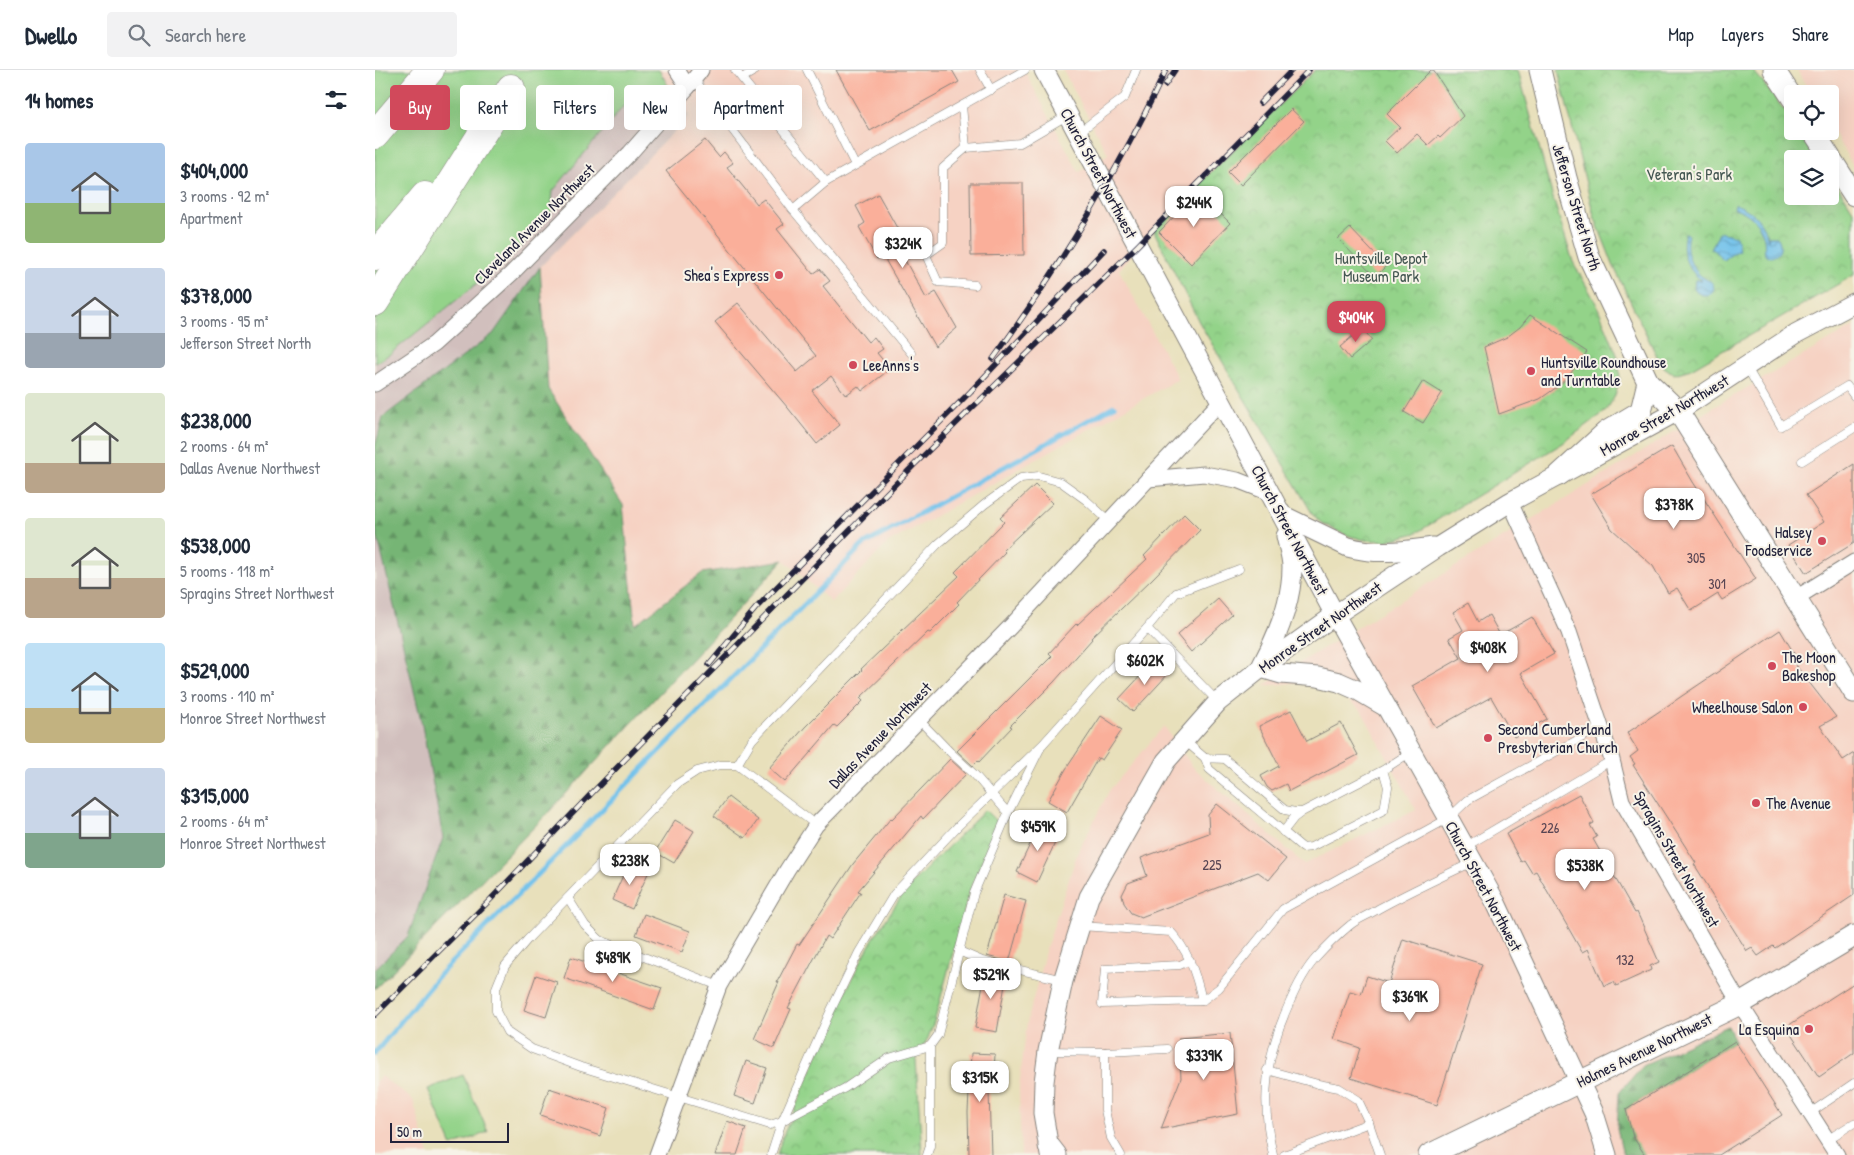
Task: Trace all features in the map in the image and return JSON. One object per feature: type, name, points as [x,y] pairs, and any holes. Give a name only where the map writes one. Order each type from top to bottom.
[{"type":"highway","points":[[375,135],[430,71]]},
{"type":"highway","points":[[375,256],[518,79]]},
{"type":"highway","points":[[375,302],[518,79]]},
{"type":"main road","name":"Jefferson Street North","points":[[1540,70],[1589,257],[1648,382],[1678,411],[1854,692]]},
{"type":"main road","points":[[1774,70],[1784,85]]},
{"type":"main road","points":[[1819,140],[1854,195]]},
{"type":"main road","points":[[1559,475],[1606,432],[1641,411],[1648,382]]},
{"type":"main road","name":"Holmes Avenue Northwest","points":[[1429,1155],[1740,1004],[1854,936]]},
{"type":"street","points":[[677,70],[695,79]]},
{"type":"street","name":"Church Street Northwest","points":[[1044,70],[1335,615],[1496,903],[1594,1114],[1607,1155]]},
{"type":"street","name":"Cleveland Avenue Northwest","points":[[375,384],[434,344],[511,274],[630,153],[695,79]]},
{"type":"street","name":"Monroe Street Northwest","points":[[1050,1153],[1043,1113],[1044,1082],[1048,1052],[1063,980],[1089,897],[1166,761],[1218,702],[1261,668],[1335,615],[1438,547],[1510,502],[1678,411],[1797,333],[1854,303]]},
{"type":"street","name":"Dallas Avenue Northwest","points":[[657,1155],[719,986],[787,870],[816,825],[920,721],[1221,401]]},
{"type":"street","points":[[1148,479],[1204,474],[1237,480],[1270,493]]},
{"type":"street","name":"Spragins Street Northwest","points":[[1510,502],[1569,632],[1612,760],[1621,800],[1740,1004],[1837,1155]]},
{"type":"street","points":[[1282,516],[1348,547],[1360,550],[1385,553],[1438,547]]},
{"type":"street","points":[[1282,516],[1292,566],[1287,600],[1278,635],[1261,668],[1281,674],[1318,677],[1339,682],[1386,707]]},
{"type":"street","points":[[1796,598],[1854,562]]},
{"type":"lane","points":[[735,70],[826,182]]},
{"type":"lane","points":[[742,78],[757,70]]},
{"type":"lane","points":[[807,70],[855,165]]},
{"type":"lane","points":[[980,70],[991,90]]},
{"type":"lane","points":[[793,210],[826,182],[1025,70]]},
{"type":"lane","points":[[1078,133],[1125,97],[1135,70]]},
{"type":"lane","points":[[695,79],[793,210],[911,352]]},
{"type":"lane","points":[[962,106],[966,148]]},
{"type":"lane","points":[[975,285],[938,282],[926,255],[943,243],[943,168],[966,148],[1020,143],[1068,115]]},
{"type":"lane","points":[[1747,366],[1781,426],[1847,386],[1854,396]]},
{"type":"lane","points":[[1802,461],[1854,428]]},
{"type":"lane","points":[[737,764],[752,740],[938,544],[985,504],[1021,478],[1039,476],[1061,482],[1086,500],[1109,521]]},
{"type":"lane","points":[[771,1155],[783,1121],[830,1012],[859,952],[894,894],[1043,744],[1176,593],[1239,568]]},
{"type":"lane","points":[[1147,628],[1218,702]]},
{"type":"lane","points":[[920,721],[950,752],[975,774],[1008,813]]},
{"type":"lane","points":[[1190,960],[1180,964],[1105,969],[1103,1004],[1202,1001],[1219,988],[1283,909],[1449,818],[1468,800],[1601,727]]},
{"type":"lane","points":[[1184,740],[1205,758],[1209,769],[1303,848],[1311,847],[1385,810],[1388,787],[1383,770]]},
{"type":"lane","points":[[816,825],[737,764],[720,764],[697,771],[677,784],[527,940],[505,966],[496,988],[496,1011],[507,1032],[532,1049],[581,1067],[770,1124],[783,1121],[845,1088],[889,1058],[930,1046],[939,1035],[974,892],[1008,813],[1043,744]]},
{"type":"lane","points":[[1283,832],[1294,818],[1302,812],[1383,770],[1411,752]]},
{"type":"lane","points":[[1205,758],[1225,759],[1285,810],[1302,812]]},
{"type":"lane","points":[[1273,1155],[1266,1096],[1267,1070],[1276,1038],[1296,988],[1315,959],[1350,925],[1414,889],[1612,760]]},
{"type":"lane","points":[[568,898],[585,925],[601,940],[719,986]]},
{"type":"lane","points":[[1080,926],[1171,932],[1177,938],[1195,970],[1202,1001]]},
{"type":"lane","points":[[959,951],[982,961],[1063,980]]},
{"type":"lane","points":[[927,1155],[929,1146],[930,1046]]},
{"type":"lane","points":[[1048,1052],[1167,1049]]},
{"type":"lane","points":[[1105,1052],[1105,1110],[1111,1138],[1121,1155]]},
{"type":"lane","points":[[1267,1070],[1339,1088],[1358,1100],[1380,1155]]},
{"type":"lane","points":[[1810,1113],[1854,1082]]},
{"type":"lane","points":[[1284,1155],[1369,1124]]},
{"type":"lane","points":[[1827,1140],[1854,1124]]},
{"type":"shaded area","points":[[659,70],[1024,70],[1079,172],[1108,154],[1063,70],[1315,70],[1153,229],[1119,270],[1178,379],[888,543],[831,602],[784,560],[702,573],[635,626],[623,505],[548,389],[540,267],[675,130],[686,130],[686,119],[689,116],[686,111],[686,85],[669,85]]},
{"type":"shaded area","points":[[1797,70],[1854,70],[1854,167],[1838,140],[1839,85],[1806,85]]},
{"type":"shaded area","points":[[624,105],[624,130],[675,130],[540,267],[493,334],[383,417],[375,447],[375,363],[390,354],[517,251],[551,214],[553,191],[604,130],[614,130],[614,117]]},
{"type":"shaded area","points":[[1854,326],[1854,1155],[1021,1155],[1019,1088],[1027,1023],[1045,952],[1077,854],[1109,791],[1164,726],[1193,767],[1304,864],[1416,810],[1361,710],[1329,686],[1299,682],[1264,685],[1719,404]]},
{"type":"shaded area","points":[[375,526],[421,720],[443,838],[408,936],[375,969]]},
{"type":"shaded area","points":[[381,1076],[413,1100],[429,1155],[375,1155],[375,1082]]},
{"type":"green space","points":[[375,70],[659,70],[668,85],[624,85],[624,105],[614,117],[614,85],[536,85],[536,130],[604,130],[553,191],[551,214],[517,251],[390,354],[375,363]]},
{"type":"green space","name":"Huntsville Depot Museum Park","points":[[1315,70],[1518,70],[1553,198],[1573,262],[1596,303],[1618,357],[1620,379],[1615,396],[1606,411],[1563,443],[1416,533],[1386,541],[1365,540],[1346,535],[1320,522],[1312,513],[1199,322],[1153,229]]},
{"type":"green space","name":"Veteran's Park","points":[[1558,70],[1753,70],[1784,110],[1784,140],[1808,140],[1815,150],[1784,150],[1784,205],[1839,205],[1839,188],[1854,212],[1854,275],[1691,369],[1674,374],[1661,365],[1614,267],[1594,216]]},
{"type":"green space","points":[[540,267],[548,389],[623,505],[635,625],[702,573],[784,560],[546,815],[375,989],[375,969],[408,936],[443,838],[421,720],[375,526],[375,447],[383,417],[493,334]]},
{"type":"green space","points":[[985,810],[998,823],[969,893],[935,1019],[928,1038],[916,1059],[922,1155],[777,1155],[782,1138],[816,1059],[853,976],[873,939],[907,888]]},
{"type":"green space","points":[[1728,1026],[1735,1041],[1626,1110],[1645,1155],[1623,1155],[1617,1128],[1619,1093],[1643,1065]]},
{"type":"green space","points":[[463,1075],[488,1132],[452,1146],[428,1089]]},
{"type":"water","points":[[1735,204],[1757,218],[1768,240],[1768,237],[1777,237],[1780,246],[1776,255],[1771,257],[1765,254],[1764,238],[1757,223],[1749,215],[1734,208]]},
{"type":"water","points":[[1719,232],[1736,236],[1739,250],[1725,260],[1713,249],[1711,250]]},
{"type":"water","points":[[1685,233],[1688,235],[1689,259],[1695,270],[1714,286],[1712,293],[1702,295],[1694,289],[1695,280],[1701,280],[1691,270],[1685,259],[1683,247]]},
{"type":"building","points":[[836,70],[952,70],[959,82],[870,131]]},
{"type":"building","points":[[1433,70],[1463,116],[1440,138],[1438,136],[1428,145],[1417,134],[1397,153],[1385,141],[1400,127],[1387,114]]},
{"type":"building","points":[[1291,109],[1304,121],[1241,185],[1228,172]]},
{"type":"building","points":[[705,140],[719,157],[724,152],[733,163],[727,167],[757,204],[764,199],[784,224],[777,229],[813,274],[820,269],[830,281],[823,286],[868,342],[874,337],[883,349],[877,353],[890,369],[862,391],[858,386],[846,395],[831,376],[812,391],[840,425],[817,444],[715,322],[738,303],[797,372],[816,356],[666,171]]},
{"type":"building","points":[[970,183],[1023,183],[1024,255],[971,256]]},
{"type":"building","points":[[1198,192],[1230,223],[1191,264],[1159,232]]},
{"type":"building","points":[[878,194],[906,244],[898,248],[926,298],[936,292],[957,328],[935,347],[883,256],[877,259],[859,227],[865,223],[856,206]]},
{"type":"building","points":[[1350,228],[1386,266],[1375,277],[1338,239]]},
{"type":"building","name":"Huntsville Roundhouse and Turntable","points":[[1530,315],[1587,352],[1567,378],[1540,399],[1499,414],[1484,347],[1507,337],[1520,327]]},
{"type":"building","points":[[1362,328],[1372,340],[1350,359],[1340,347]]},
{"type":"building","points":[[1423,381],[1442,393],[1423,423],[1404,412]]},
{"type":"building","points":[[1672,446],[1756,579],[1722,600],[1718,594],[1691,611],[1677,588],[1668,593],[1653,566],[1612,529],[1591,494]]},
{"type":"building","points":[[1854,464],[1854,543],[1806,573],[1788,545],[1824,522],[1806,495]]},
{"type":"building","points":[[1035,485],[1053,503],[1003,550],[1005,552],[957,602],[959,604],[860,698],[863,701],[837,727],[834,725],[785,782],[769,768],[805,727],[861,669],[959,576],[955,572],[1004,522],[1000,518]]},
{"type":"building","points":[[1184,514],[1200,530],[1091,638],[1054,682],[1010,726],[1012,727],[979,762],[973,766],[957,751],[1052,656],[1049,653],[1076,624],[1147,559],[1144,556]]},
{"type":"building","points":[[1218,599],[1232,615],[1191,652],[1177,635]]},
{"type":"building","points":[[1468,603],[1478,622],[1489,615],[1500,635],[1532,617],[1554,654],[1521,673],[1547,719],[1514,737],[1491,697],[1436,728],[1412,686],[1461,658],[1449,638],[1463,630],[1453,612]]},
{"type":"building","name":"The Avenue","points":[[1780,630],[1798,660],[1794,663],[1836,717],[1820,726],[1843,760],[1854,753],[1854,895],[1775,948],[1773,946],[1758,956],[1752,948],[1747,951],[1708,889],[1694,864],[1696,863],[1633,765],[1635,764],[1630,757],[1638,751],[1627,733]]},
{"type":"building","points":[[1156,659],[1170,672],[1133,712],[1119,699]]},
{"type":"building","points":[[1291,710],[1307,741],[1341,723],[1358,755],[1289,791],[1286,784],[1272,791],[1267,787],[1261,776],[1279,766],[1259,726]]},
{"type":"building","points":[[1101,716],[1122,730],[1102,760],[1098,758],[1067,812],[1048,801],[1066,769]]},
{"type":"building","points":[[950,759],[966,774],[923,819],[921,816],[858,891],[861,892],[830,939],[826,936],[788,1008],[791,1009],[774,1048],[754,1039],[779,982],[777,982],[797,944],[799,945],[853,864],[891,818]]},
{"type":"building","points":[[1579,794],[1594,823],[1590,825],[1597,837],[1593,839],[1635,913],[1637,912],[1659,962],[1650,966],[1651,970],[1616,986],[1614,982],[1604,986],[1588,949],[1582,952],[1536,871],[1532,873],[1524,860],[1521,862],[1506,834]]},
{"type":"building","points":[[728,797],[758,820],[745,838],[714,816]]},
{"type":"building","points":[[1217,804],[1286,859],[1269,880],[1258,872],[1141,917],[1131,913],[1124,903],[1122,895],[1128,883],[1147,876],[1141,858],[1209,833],[1208,815]]},
{"type":"building","points":[[675,820],[694,831],[674,863],[655,852]]},
{"type":"building","points":[[1040,823],[1060,832],[1037,882],[1017,872]]},
{"type":"building","points":[[629,862],[649,871],[632,909],[612,900]]},
{"type":"building","points":[[1004,895],[1026,901],[1009,962],[987,956]]},
{"type":"building","points":[[644,914],[690,931],[682,952],[636,935]]},
{"type":"building","points":[[1403,939],[1482,964],[1437,1105],[1351,1078],[1360,1048],[1334,1039],[1350,991],[1361,994],[1367,976],[1389,983]]},
{"type":"building","points":[[571,957],[662,988],[654,1010],[564,978]]},
{"type":"building","points":[[986,968],[1007,973],[997,1032],[975,1028]]},
{"type":"building","points":[[536,975],[557,982],[546,1017],[524,1010]]},
{"type":"building","points":[[1854,983],[1854,1053],[1819,1077],[1786,1027]]},
{"type":"building","points":[[1230,1033],[1238,1114],[1161,1129],[1181,1078],[1179,1038]]},
{"type":"building","points":[[1735,1041],[1782,1115],[1719,1155],[1645,1155],[1633,1137],[1626,1110]]},
{"type":"building","points":[[971,1053],[995,1054],[993,1092],[989,1092],[991,1155],[969,1155],[968,1112]]},
{"type":"building","points":[[746,1061],[767,1068],[755,1103],[734,1096]]},
{"type":"building","points":[[549,1088],[609,1108],[600,1136],[540,1115]]},
{"type":"building","points":[[727,1121],[746,1128],[737,1155],[715,1155]]},
{"type":"waterway","points":[[375,1053],[440,974],[863,545],[1114,406]]},
{"type":"railway","points":[[993,359],[1041,290],[1086,219],[1128,145],[1166,70]]},
{"type":"railway","points":[[1165,85],[1175,70]]},
{"type":"railway","points":[[1260,103],[1292,70]]},
{"type":"railway","points":[[375,1015],[490,900],[591,794],[914,465],[1138,245],[1309,70]]},
{"type":"railway","points":[[709,665],[756,608],[971,391],[1104,250]]},
{"type":"place","name":"Shea's Express","points":[[779,275]]},
{"type":"place","name":"LeeAnns's","points":[[853,365]]},
{"type":"place","name":"Huntsville Roundhouse and Turntable","points":[[1531,371]]},
{"type":"place","name":"Halsey Foodservice","points":[[1822,541]]},
{"type":"place","name":"The Moon Bakeshop","points":[[1772,666]]},
{"type":"place","name":"Wheelhouse Salon","points":[[1803,707]]},
{"type":"place","name":"Second Cumberland Presbyterian Church","points":[[1488,738]]},
{"type":"place","name":"The Avenue","points":[[1756,803]]},
{"type":"place","name":"La Esquina","points":[[1809,1029]]}]
